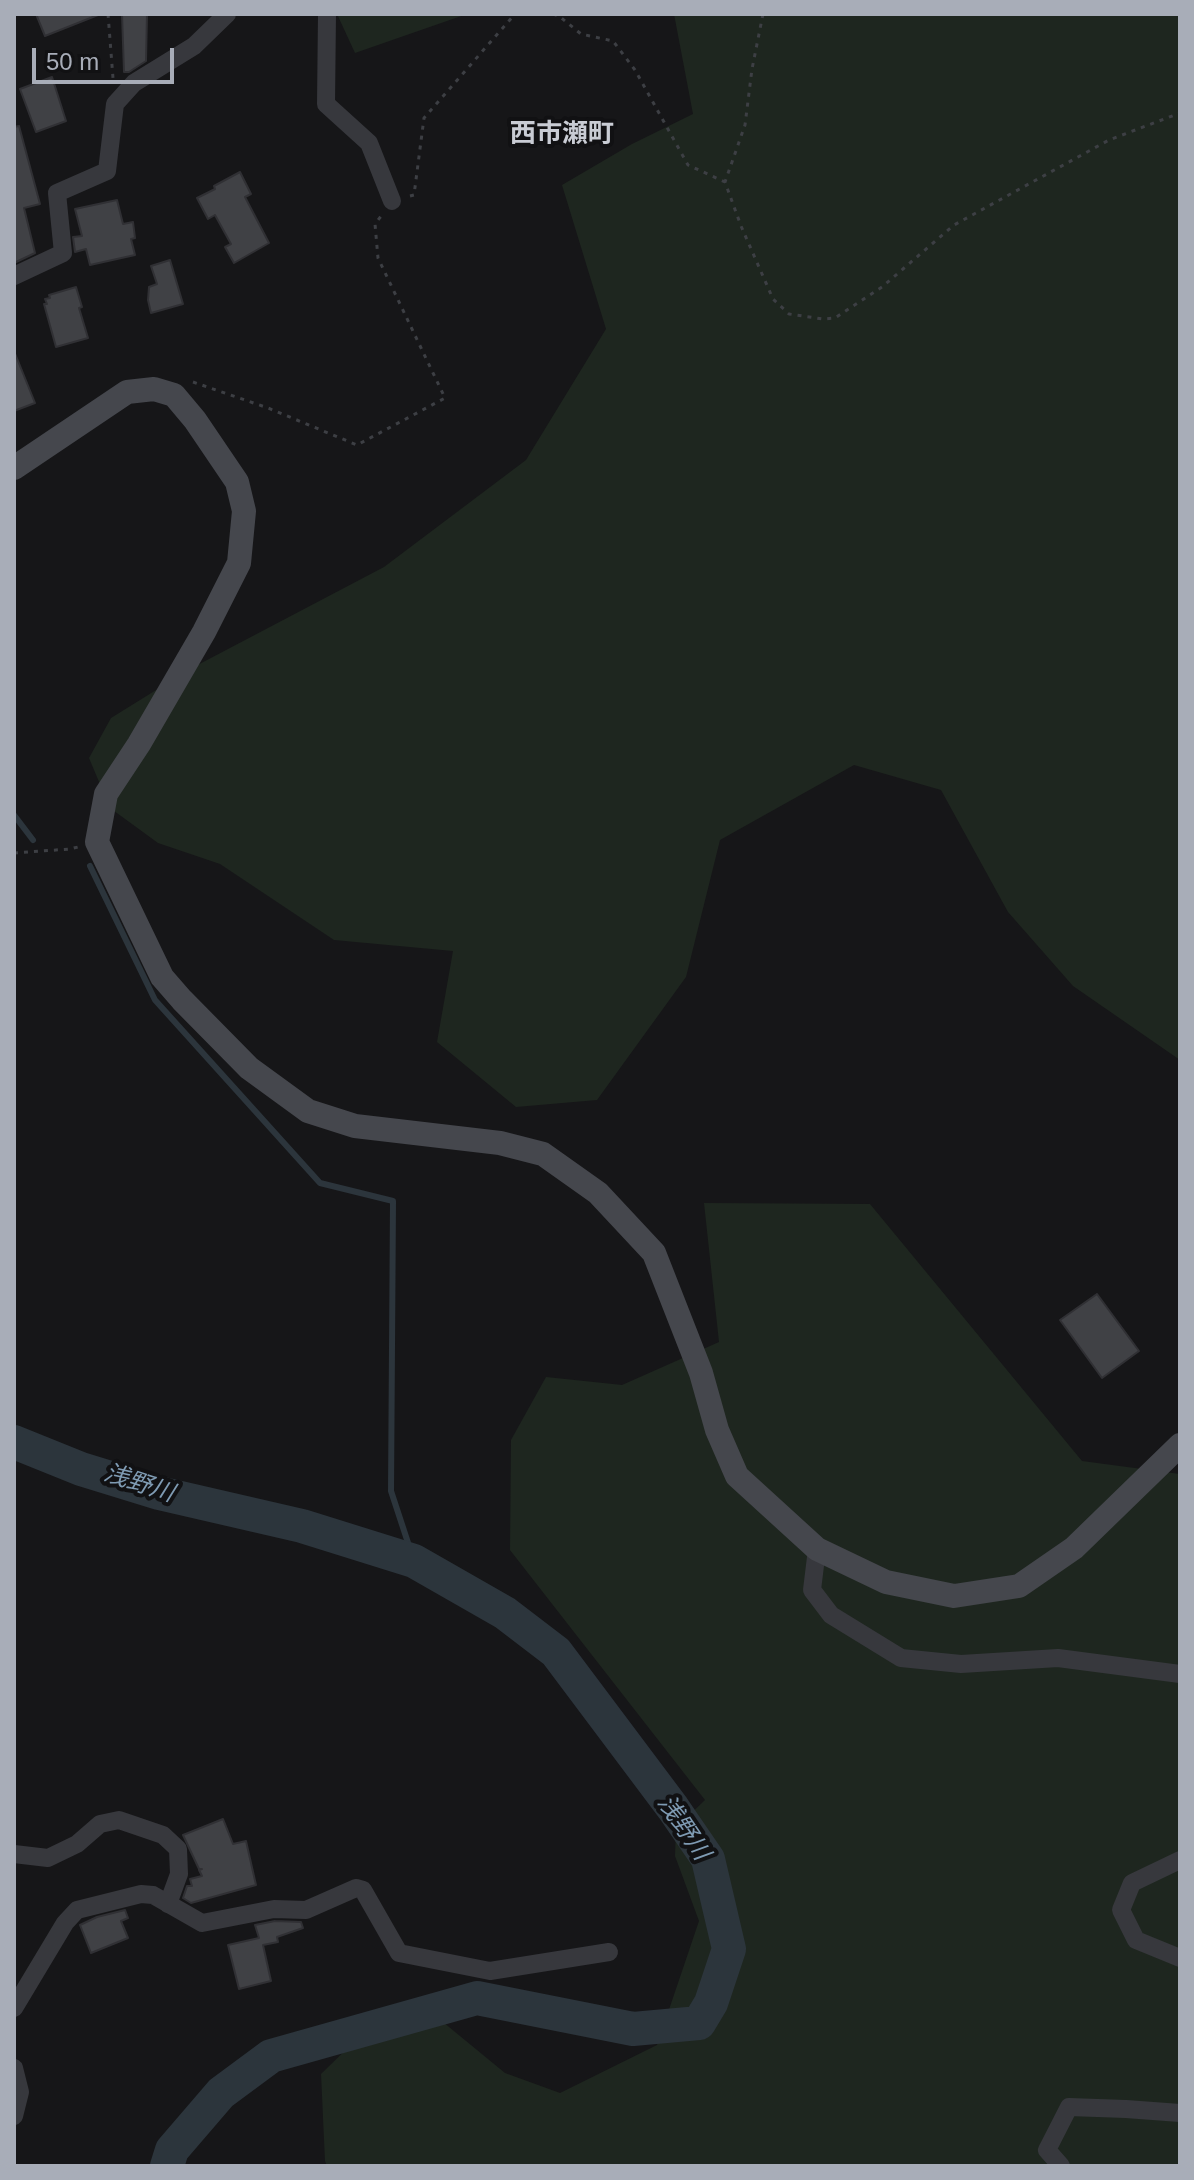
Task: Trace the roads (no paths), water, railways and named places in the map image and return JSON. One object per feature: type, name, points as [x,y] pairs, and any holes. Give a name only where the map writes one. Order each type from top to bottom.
[{"type":"street","points":[[14,276],[63,253],[57,193],[107,171],[115,104],[134,83],[194,46],[227,14]]},
{"type":"street","points":[[327,14],[326,104],[369,143],[392,201]]},
{"type":"street","points":[[14,468],[127,392],[154,389],[174,395],[237,482],[244,511],[239,563],[197,644],[106,794],[97,842],[162,977],[249,1068],[308,1111],[355,1126],[500,1143],[543,1154],[598,1193],[654,1253],[701,1373],[717,1430],[737,1476],[817,1549],[886,1582],[954,1596],[1019,1586],[1074,1548],[1180,1445]]},
{"type":"street","points":[[817,1549],[812,1590],[831,1615],[901,1658],[961,1664],[1058,1658],[1180,1674]]},
{"type":"street","points":[[14,1854],[48,1858],[77,1844],[100,1824],[119,1820],[163,1835],[178,1849],[179,1874],[168,1904]]},
{"type":"street","points":[[1180,1860],[1132,1883],[1121,1910],[1136,1940],[1180,1958]]},
{"type":"street","points":[[14,2008],[65,1923],[77,1910],[141,1894],[153,1895],[202,1923],[274,1909],[306,1910],[356,1888],[363,1890],[399,1953],[490,1971],[609,1952]]},
{"type":"street","points":[[14,2068],[20,2092],[14,2116]]},
{"type":"street","points":[[1061,2166],[1047,2150],[1069,2107],[1180,2113]]},
{"type":"waterway","points":[[14,815],[33,840]]},
{"type":"waterway","points":[[90,866],[155,1000],[320,1183],[393,1201],[391,1491],[414,1561]]},
{"type":"waterway","name":"浅野川","points":[[14,1442],[81,1469],[159,1493],[302,1526],[414,1561],[505,1613],[556,1652],[708,1859],[729,1949],[711,2003],[699,2023],[633,2029],[477,1998],[271,2056],[221,2093],[172,2150],[167,2166]]},
{"type":"district","name":"西市瀬町","points":[[562,135]]}]
